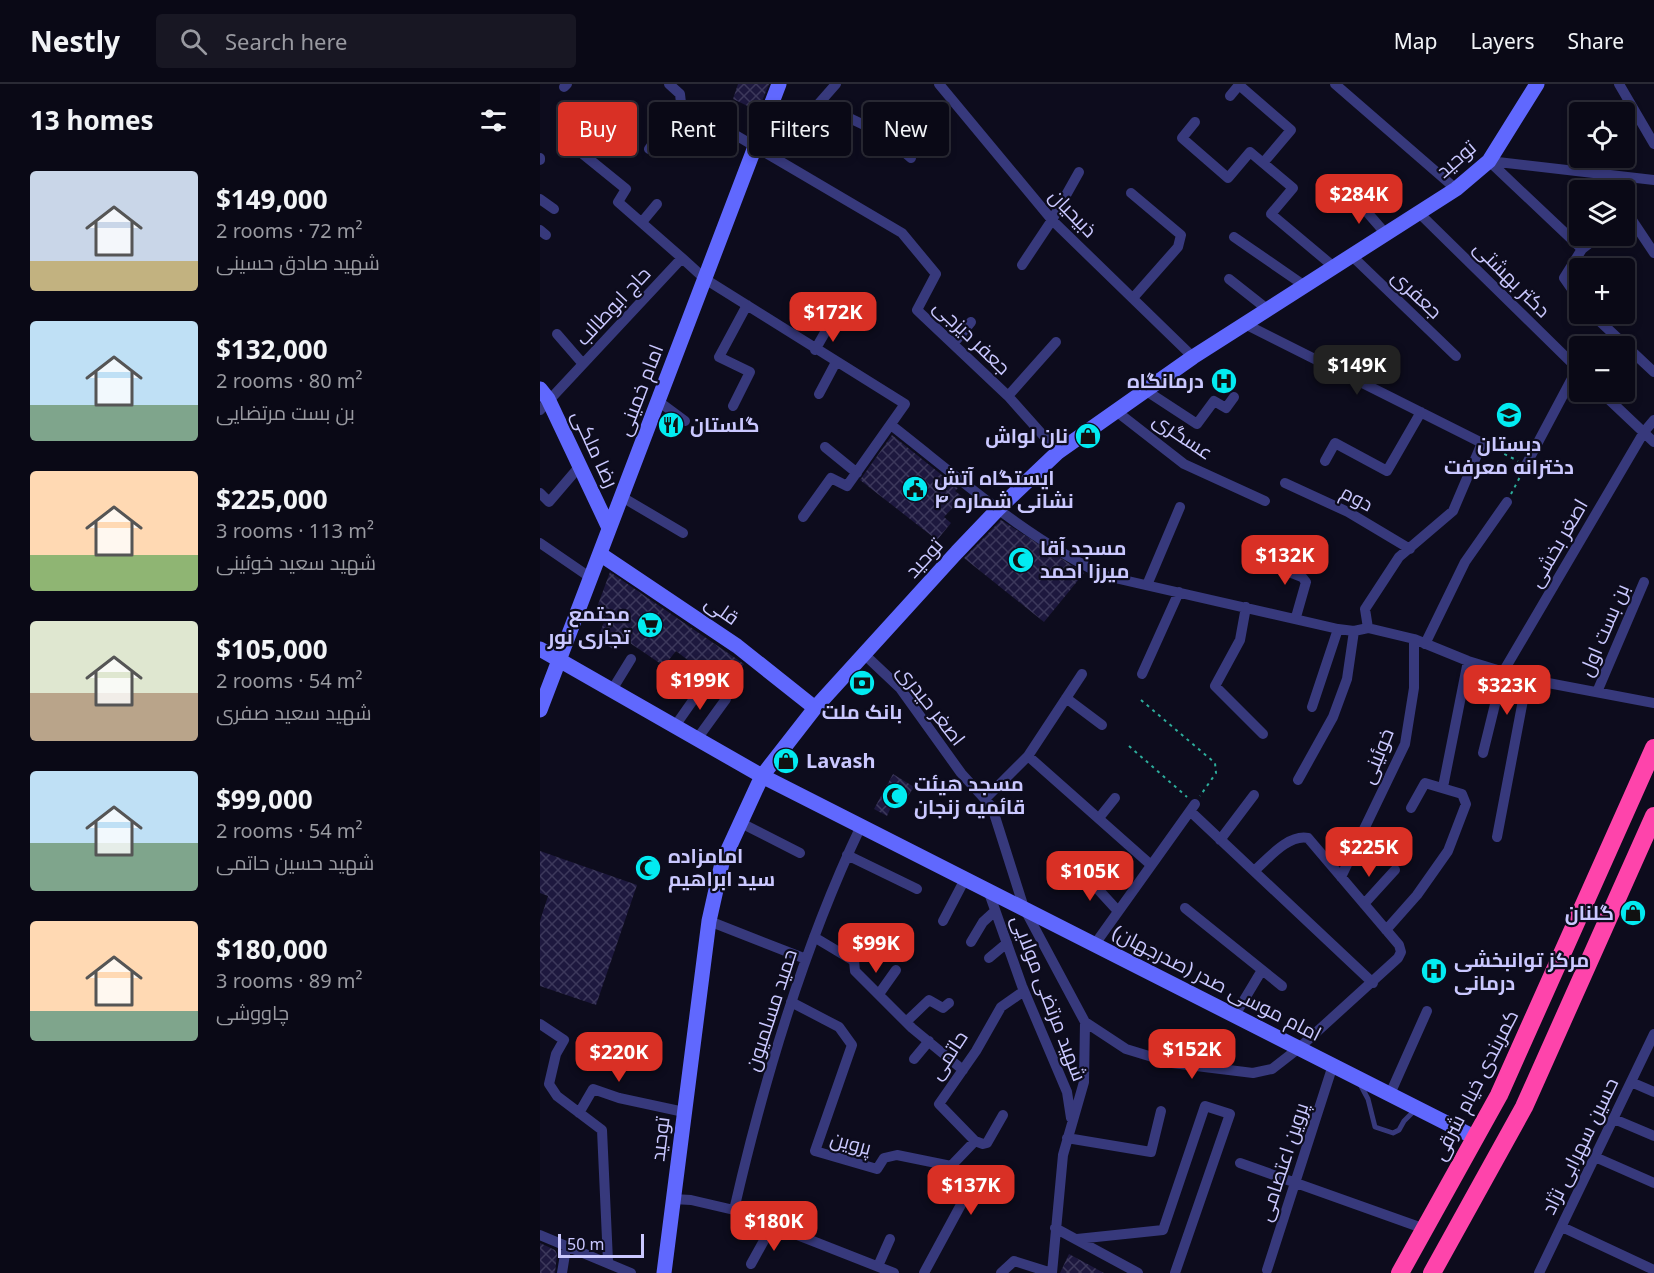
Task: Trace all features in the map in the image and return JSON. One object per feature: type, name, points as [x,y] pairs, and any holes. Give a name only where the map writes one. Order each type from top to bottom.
[{"type":"highway","name":"کمربندی خیام شرقی","points":[[1400,1273],[1476,1138],[1648,779],[1654,748]]},
{"type":"highway","points":[[1432,1273],[1524,1107],[1654,816]]},
{"type":"main road","name":"امام خمینی","points":[[772,102],[779,84]]},
{"type":"main road","name":"توحید","points":[[664,1273],[709,921],[722,863],[762,776],[815,708],[998,509],[1058,452],[1193,357],[1353,257],[1456,189],[1489,161],[1537,84]]},
{"type":"main road","name":"امام خمینی","points":[[540,710],[752,156]]},
{"type":"main road","name":"رضا ملکی","points":[[543,399],[609,528]]},
{"type":"main road","name":"قلی","points":[[600,554],[746,652],[815,708]]},
{"type":"main road","name":"(صدرجهان) امام موسی صدر","points":[[540,649],[762,776],[1476,1138]]},
{"type":"street","points":[[669,84],[680,94],[681,102]]},
{"type":"street","points":[[822,102],[836,84]]},
{"type":"street","name":"ذبیحیان","points":[[939,84],[1052,220],[1193,357]]},
{"type":"street","points":[[1335,84],[1456,189]]},
{"type":"street","points":[[1619,84],[1654,144]]},
{"type":"street","points":[[1230,96],[1239,85],[1250,88],[1291,130],[1263,163]]},
{"type":"street","points":[[851,119],[883,134],[911,158]]},
{"type":"street","points":[[1196,122],[1182,138],[1228,178],[1250,152],[1293,188],[1271,214],[1334,267]]},
{"type":"street","points":[[585,156],[626,189],[618,202],[705,279],[815,350],[905,404],[848,486],[831,478],[803,517]]},
{"type":"street","name":"جعفر دیزجی","points":[[769,156],[902,233],[936,274],[918,310],[1008,396],[1058,452]]},
{"type":"street","points":[[1489,161],[1654,180]]},
{"type":"street","points":[[1489,161],[1582,249]]},
{"type":"street","points":[[1022,265],[1052,220],[1079,172]]},
{"type":"street","points":[[1131,193],[1181,235],[1178,248],[1133,298]]},
{"type":"street","points":[[1353,196],[1386,234]]},
{"type":"street","points":[[540,199],[554,209]]},
{"type":"street","points":[[642,222],[657,204]]},
{"type":"street","name":"دکتر بهشتی","points":[[1419,213],[1569,361]]},
{"type":"street","points":[[1635,224],[1654,253]]},
{"type":"street","points":[[1234,237],[1305,286]]},
{"type":"street","points":[[1576,258],[1586,246]]},
{"type":"street","name":"جعفری","points":[[1353,257],[1456,356]]},
{"type":"street","name":"حاج ابوطالب","points":[[543,399],[583,364],[682,258]]},
{"type":"street","points":[[1569,270],[1564,278],[1569,285]]},
{"type":"street","points":[[1229,279],[1267,309]]},
{"type":"street","points":[[815,350],[844,299]]},
{"type":"street","points":[[733,406],[750,372],[719,357],[747,305]]},
{"type":"street","points":[[953,344],[971,322]]},
{"type":"street","points":[[1245,324],[1482,443],[1453,511],[1399,557],[1365,609],[1368,628]]},
{"type":"street","points":[[1603,324],[1654,372]]},
{"type":"street","points":[[557,334],[583,364]]},
{"type":"street","points":[[1008,396],[1056,342]]},
{"type":"street","points":[[819,394],[836,362]]},
{"type":"street","points":[[1526,465],[1569,386]]},
{"type":"street","points":[[1145,390],[1197,424],[1214,401],[1226,408],[1234,397]]},
{"type":"street","points":[[658,401],[685,421]]},
{"type":"street","points":[[1612,402],[1654,442]]},
{"type":"street","name":"عسگری","points":[[1116,411],[1184,464],[1265,501]]},
{"type":"street","points":[[1325,461],[1335,444],[1387,471],[1421,412]]},
{"type":"street","name":"اصغر بخشی","points":[[1483,753],[1503,672],[1644,432],[1654,420]]},
{"type":"street","points":[[891,425],[998,509],[1088,567],[1106,576],[1338,628],[1354,631],[1368,628],[1414,639],[1468,662],[1527,679],[1654,703]]},
{"type":"street","points":[[825,447],[857,472]]},
{"type":"street","points":[[540,493],[549,502],[579,467]]},
{"type":"street","name":"دوم","points":[[1285,483],[1348,512],[1410,549]]},
{"type":"street","points":[[622,497],[683,533]]},
{"type":"street","points":[[1425,644],[1466,562],[1507,502]]},
{"type":"street","points":[[1148,585],[1180,507]]},
{"type":"street","points":[[540,543],[591,578]]},
{"type":"street","points":[[1261,561],[1302,577],[1306,582],[1296,617]]},
{"type":"street","name":"بن بست اول","points":[[1597,692],[1644,582]]},
{"type":"street","points":[[1142,674],[1179,591]]},
{"type":"street","points":[[1246,607],[1240,640],[1215,686],[1263,734]]},
{"type":"street","points":[[1312,707],[1338,628]]},
{"type":"street","points":[[1298,780],[1333,717],[1347,679],[1354,631]]},
{"type":"street","name":"خوئینی","points":[[1341,877],[1405,744],[1414,688],[1414,639]]},
{"type":"street","name":"اصغر حیدری","points":[[864,655],[900,688],[961,773],[992,807],[1024,908],[1085,1022]]},
{"type":"street","points":[[612,690],[632,659]]},
{"type":"street","points":[[1443,787],[1468,662]]},
{"type":"street","points":[[985,799],[1028,756],[1082,674]]},
{"type":"street","points":[[1497,837],[1527,679]]},
{"type":"street","points":[[675,726],[696,696]]},
{"type":"street","points":[[1065,698],[1102,725]]},
{"type":"street","points":[[697,739],[726,699]]},
{"type":"street","points":[[1028,756],[1151,865]]},
{"type":"street","points":[[1386,930],[1417,896],[1448,851],[1466,804],[1462,794],[1428,783],[1422,784],[1411,808]]},
{"type":"street","points":[[1220,840],[1254,795]]},
{"type":"street","points":[[1099,818],[1115,798]]},
{"type":"street","points":[[1095,944],[1192,808],[1220,840],[1373,983]]},
{"type":"street","points":[[741,823],[800,853]]},
{"type":"street","name":"حمید مسلمیون","points":[[734,1210],[754,1123],[791,1002],[814,937],[861,826]]},
{"type":"street","points":[[1085,1022],[1126,1049],[1172,1063],[1253,1073],[1272,1069],[1373,983],[1401,952],[1399,945],[1308,838],[1299,836],[1254,871]]},
{"type":"street","points":[[847,855],[917,889]]},
{"type":"street","points":[[1364,904],[1395,870]]},
{"type":"street","points":[[1084,874],[1118,910]]},
{"type":"street","points":[[943,921],[965,879]]},
{"type":"street","name":"شهید مرتضی مولایی","points":[[988,890],[1024,991],[1067,1092],[1072,1121]]},
{"type":"street","points":[[1185,908],[1282,986]]},
{"type":"street","points":[[971,942],[983,922],[995,910]]},
{"type":"street","points":[[709,921],[806,959]]},
{"type":"street","points":[[814,937],[854,961]]},
{"type":"street","points":[[869,939],[854,961],[855,971],[906,1022],[963,1070]]},
{"type":"street","points":[[989,958],[1007,943]]},
{"type":"street","points":[[879,994],[896,970]]},
{"type":"street","points":[[1235,1015],[1262,970]]},
{"type":"street","name":"حاتمی","points":[[975,1141],[939,1104],[963,1070],[1001,1007],[1024,991]]},
{"type":"street","points":[[906,1022],[927,1001],[943,1008],[949,1004]]},
{"type":"street","name":"پروین","points":[[791,1002],[838,1027],[852,1045],[815,1143],[815,1151],[877,1169],[884,1158],[897,1155],[951,1166]]},
{"type":"street","points":[[1390,1094],[1427,1011]]},
{"type":"street","points":[[1001,1273],[1014,1261],[1052,1273],[1055,1228],[1067,1138],[1083,1082],[1085,1022]]},
{"type":"street","points":[[540,1024],[564,1040],[556,1054],[549,1084],[557,1096],[602,1130],[608,1261]]},
{"type":"street","points":[[914,1059],[929,1041]]},
{"type":"street","name":"حسین سهرابی نژاد","points":[[1539,1273],[1652,1042]]},
{"type":"street","name":"پروین اعتصامی","points":[[1267,1270],[1333,1065]]},
{"type":"street","points":[[1631,1082],[1654,1092]]},
{"type":"street","points":[[579,1113],[593,1089],[619,1098],[684,1112]]},
{"type":"street","points":[[1077,1239],[1163,1230],[1204,1106],[1230,1114],[1175,1273]]},
{"type":"street","points":[[1067,1138],[1151,1152],[1161,1111]]},
{"type":"street","points":[[924,1273],[970,1188],[967,1181],[951,1166],[975,1141],[987,1143],[1004,1114]]},
{"type":"street","points":[[1614,1119],[1654,1136]]},
{"type":"street","points":[[1595,1157],[1654,1183]]},
{"type":"street","points":[[1240,1163],[1296,1181],[1425,1229]]},
{"type":"street","points":[[673,1199],[692,1200],[734,1210],[894,1273]]},
{"type":"street","points":[[751,1264],[772,1226]]},
{"type":"street","points":[[1562,1227],[1651,1269],[1654,1257]]},
{"type":"street","points":[[1055,1228],[1137,1273]]},
{"type":"street","points":[[540,1235],[566,1248],[608,1261],[631,1273]]},
{"type":"street","points":[[878,1266],[890,1239]]},
{"type":"street","points":[[562,1273],[566,1248]]},
{"type":"lane","points":[[1351,1074],[1365,1090],[1375,1127],[1393,1133],[1399,1130],[1404,1121],[1418,1108]]},
{"type":"path","points":[[1482,443],[1526,465],[1507,502]]},
{"type":"path","points":[[1129,746],[1192,808],[1216,773],[1215,763],[1141,700]]},
{"type":"building","points":[[738,84],[769,84],[762,102],[749,102],[749,107],[733,99]]},
{"type":"building","name":"ایستگاه آتش نشانی شماره ۴","points":[[892,435],[958,488],[955,491],[963,497],[944,517],[951,523],[937,540],[860,480]]},
{"type":"building","name":"مسجد آقا میرزا احمد","points":[[1001,520],[1084,573],[1044,622],[964,558]]},
{"type":"building","name":"مجتمع تجارى نور","points":[[610,572],[744,664],[727,690],[676,651],[664,666],[624,639],[615,650],[597,640],[606,617],[596,610]]},
{"type":"building","name":"مسجد هیئت قائمیه زنجان","points":[[893,774],[914,787],[900,808],[892,805],[887,816],[874,809]]},
{"type":"building","name":"امامزاده سید ابراهیم","points":[[540,851],[637,885],[596,1005],[540,986],[540,921],[548,896],[540,893]]},
{"type":"building","points":[[540,1243],[555,1250],[557,1254],[555,1273],[540,1273]]},
{"type":"building","points":[[1069,1254],[1104,1273],[1060,1273]]},
{"type":"place","name":"درمانگاه","points":[[1224,381]]},
{"type":"place","name":"دبستان دخترانه معرفت","points":[[1509,415]]},
{"type":"place","name":"گلستان","points":[[671,425]]},
{"type":"place","name":"نان لواش","points":[[1088,436]]},
{"type":"place","name":"ایستگاه آتش نشانی شماره ۴","points":[[915,489]]},
{"type":"place","name":"مسجد آقا میرزا احمد","points":[[1021,560]]},
{"type":"place","name":"مجتمع تجارى نور","points":[[650,625]]},
{"type":"place","name":"بانک ملت","points":[[862,683]]},
{"type":"place","name":"Lavash","points":[[786,761]]},
{"type":"place","name":"مسجد هیئت قائمیه زنجان","points":[[895,796]]},
{"type":"place","name":"امامزاده سید ابراهیم","points":[[648,868]]},
{"type":"place","name":"گلنان","points":[[1633,913]]},
{"type":"place","name":"مرکز توانبخشی درمانی","points":[[1434,971]]}]
